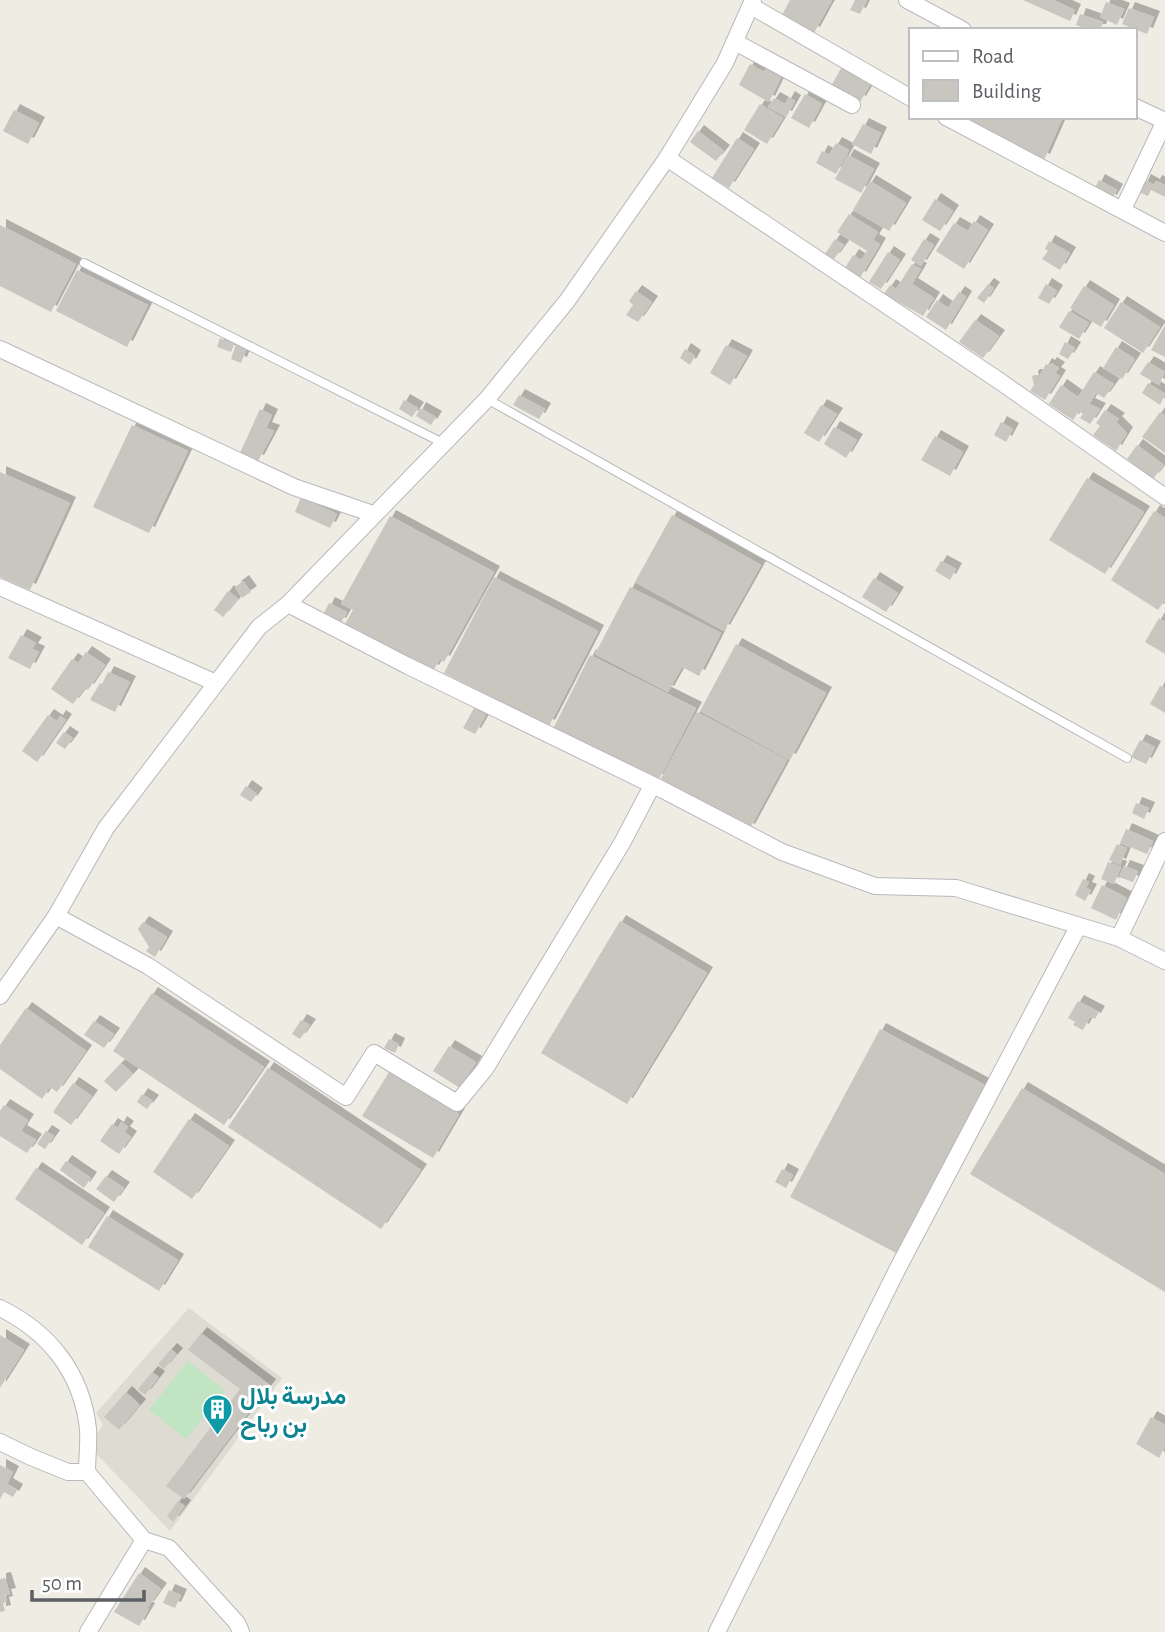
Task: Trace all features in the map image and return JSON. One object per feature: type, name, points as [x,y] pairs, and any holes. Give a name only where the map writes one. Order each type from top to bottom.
[{"type":"street","points":[[907,0],[959,28]]},
{"type":"street","points":[[0,996],[56,916],[106,828],[259,626],[288,604],[487,399],[567,301],[667,158],[735,42],[752,3],[909,97]]},
{"type":"street","points":[[735,42],[852,106]]},
{"type":"street","points":[[1124,209],[1165,121],[1137,108]]},
{"type":"street","points":[[950,119],[1165,233]]},
{"type":"street","points":[[667,158],[998,380],[1165,496]]},
{"type":"street","points":[[0,349],[294,487],[373,514]]},
{"type":"street","points":[[0,587],[216,683]]},
{"type":"street","points":[[288,604],[782,852],[875,886],[956,888],[1119,938],[1165,961]]},
{"type":"street","points":[[56,916],[148,966],[346,1097],[374,1053],[457,1103],[493,1057],[622,843],[652,786]]},
{"type":"street","points":[[1119,938],[1165,841]]},
{"type":"street","points":[[717,1632],[898,1268],[1078,927]]},
{"type":"street","points":[[0,1308],[23,1319],[54,1346],[79,1389],[88,1429],[87,1472],[144,1541],[169,1548],[237,1623],[241,1632]]},
{"type":"street","points":[[0,1442],[68,1472],[87,1472]]},
{"type":"street","points":[[89,1632],[144,1541]]},
{"type":"lane","points":[[84,263],[443,443]]},
{"type":"lane","points":[[487,399],[1127,758]]},
{"type":"shaded area","points":[[189,1308],[282,1378],[170,1531],[89,1446],[103,1425],[96,1413]]},
{"type":"green space","points":[[188,1361],[225,1391],[186,1439],[149,1410]]},
{"type":"building","points":[[790,0],[832,0],[814,33],[782,15]]},
{"type":"building","points":[[855,0],[867,0],[860,14],[850,10]]},
{"type":"building","points":[[1023,0],[1053,0],[1075,10],[1070,21]]},
{"type":"building","points":[[1106,2],[1124,9],[1117,25],[1100,17]]},
{"type":"building","points":[[1129,8],[1154,17],[1147,34],[1122,24]]},
{"type":"building","points":[[1080,14],[1103,22],[1101,28],[1076,25]]},
{"type":"building","points":[[750,64],[764,72],[768,65],[783,73],[769,102],[739,85]]},
{"type":"building","points":[[843,65],[872,82],[860,102],[831,86]]},
{"type":"building","points":[[805,94],[822,104],[809,128],[791,118]]},
{"type":"building","points":[[789,97],[795,101],[786,117],[768,107],[774,98],[785,104]]},
{"type":"building","points":[[760,104],[783,118],[767,144],[744,130]]},
{"type":"building","points":[[14,110],[39,123],[28,144],[3,131]]},
{"type":"building","points":[[972,119],[1062,119],[1044,160],[968,127]]},
{"type":"building","points":[[863,124],[881,133],[871,154],[852,144]]},
{"type":"building","points":[[698,131],[724,151],[716,161],[690,142]]},
{"type":"building","points":[[737,138],[754,149],[729,188],[712,178]]},
{"type":"building","points":[[836,143],[849,150],[836,174],[816,163],[822,151],[829,155]]},
{"type":"building","points":[[848,155],[874,169],[861,193],[835,179]]},
{"type":"building","points":[[1099,180],[1117,190],[1111,201],[1093,192]]},
{"type":"building","points":[[1145,180],[1154,185],[1156,181],[1165,185],[1165,197],[1151,190],[1148,196],[1139,192]]},
{"type":"building","points":[[870,181],[906,203],[889,231],[853,210]]},
{"type":"building","points":[[935,199],[953,211],[940,231],[922,220]]},
{"type":"building","points":[[849,214],[878,232],[873,240],[880,244],[860,278],[845,268],[853,255],[861,260],[867,251],[837,232]]},
{"type":"building","points":[[974,221],[988,230],[964,269],[936,251],[954,223],[968,231]]},
{"type":"building","points":[[0,225],[76,264],[51,312],[0,286]]},
{"type":"building","points":[[835,239],[844,245],[834,259],[825,254]]},
{"type":"building","points":[[924,239],[934,245],[921,266],[911,260]]},
{"type":"building","points":[[1049,241],[1070,253],[1060,270],[1042,259],[1048,251],[1045,249]]},
{"type":"building","points":[[888,252],[900,260],[881,289],[869,282]]},
{"type":"building","points":[[912,264],[921,269],[912,284],[934,298],[923,316],[884,294],[890,285],[896,289]]},
{"type":"building","points":[[77,270],[148,305],[127,347],[56,311]]},
{"type":"building","points":[[988,284],[994,288],[984,303],[977,298]]},
{"type":"building","points":[[1046,284],[1057,291],[1049,304],[1038,298]]},
{"type":"building","points":[[1084,286],[1114,305],[1101,327],[1070,308]]},
{"type":"building","points":[[636,291],[652,302],[638,322],[626,315],[633,305],[629,301]]},
{"type":"building","points":[[959,292],[966,297],[946,330],[926,317],[937,300],[948,308]]},
{"type":"building","points":[[1121,302],[1160,327],[1143,353],[1104,328]]},
{"type":"building","points":[[1069,311],[1089,323],[1079,339],[1059,327]]},
{"type":"building","points":[[975,320],[999,336],[983,358],[959,342]]},
{"type":"building","points":[[1165,325],[1165,357],[1151,350]]},
{"type":"building","points":[[220,338],[234,344],[231,352],[217,347]]},
{"type":"building","points":[[1065,342],[1075,348],[1068,359],[1059,354]]},
{"type":"building","points":[[236,344],[247,348],[241,363],[231,359]]},
{"type":"building","points":[[726,345],[747,356],[730,385],[710,373]]},
{"type":"building","points":[[1116,347],[1135,359],[1122,379],[1103,368]]},
{"type":"building","points":[[685,349],[695,356],[690,365],[680,358]]},
{"type":"building","points":[[1148,362],[1165,372],[1159,385],[1140,374]]},
{"type":"building","points":[[1051,363],[1059,368],[1055,373],[1060,376],[1045,400],[1030,391],[1034,385],[1032,377],[1040,375],[1046,364],[1049,366]]},
{"type":"building","points":[[1094,372],[1114,384],[1104,398],[1096,393],[1089,404],[1100,409],[1090,424],[1080,418],[1083,414],[1079,411],[1073,420],[1049,404],[1061,385],[1078,397]]},
{"type":"building","points":[[1148,383],[1165,394],[1160,405],[1142,393]]},
{"type":"building","points":[[519,395],[545,409],[539,419],[513,405]]},
{"type":"building","points":[[404,400],[418,408],[412,417],[399,409]]},
{"type":"building","points":[[821,405],[837,414],[819,442],[804,433]]},
{"type":"building","points":[[420,408],[436,417],[431,425],[416,416]]},
{"type":"building","points":[[260,409],[272,415],[266,428],[274,431],[258,461],[240,453]]},
{"type":"building","points":[[1105,410],[1119,419],[1116,422],[1127,433],[1116,451],[1093,435],[1100,426],[1096,423]]},
{"type":"building","points":[[1160,412],[1165,416],[1165,453],[1142,437]]},
{"type":"building","points":[[1001,422],[1013,429],[1006,442],[994,435]]},
{"type":"building","points":[[132,425],[188,451],[149,533],[93,507]]},
{"type":"building","points":[[834,427],[857,440],[846,458],[824,444]]},
{"type":"building","points":[[935,436],[963,452],[950,476],[921,460]]},
{"type":"building","points":[[1137,445],[1164,465],[1153,479],[1127,459]]},
{"type":"building","points":[[0,472],[70,503],[30,590],[0,577]]},
{"type":"building","points":[[1087,478],[1144,512],[1105,574],[1049,540]]},
{"type":"building","points":[[301,497],[337,514],[330,528],[295,512]]},
{"type":"building","points":[[1154,511],[1165,518],[1165,600],[1158,610],[1111,580]]},
{"type":"building","points":[[672,515],[761,565],[724,631],[635,582]]},
{"type":"building","points":[[390,516],[494,572],[444,662],[440,659],[433,671],[345,624],[353,610],[341,604]]},
{"type":"building","points":[[941,561],[956,569],[950,580],[935,571]]},
{"type":"building","points":[[494,577],[598,631],[549,726],[444,673]]},
{"type":"building","points":[[874,578],[898,593],[886,612],[862,597]]},
{"type":"building","points":[[243,581],[251,592],[242,598],[235,587]]},
{"type":"building","points":[[630,587],[721,633],[699,676],[682,667],[668,692],[595,654]]},
{"type":"building","points":[[228,591],[238,599],[223,617],[214,610]]},
{"type":"building","points":[[329,603],[347,612],[340,624],[323,615]]},
{"type":"building","points":[[1159,618],[1165,622],[1165,654],[1145,642]]},
{"type":"building","points":[[21,635],[36,643],[32,649],[39,652],[30,669],[8,658]]},
{"type":"building","points":[[736,644],[826,693],[790,760],[700,711]]},
{"type":"building","points":[[86,652],[105,665],[88,690],[85,688],[73,704],[51,689],[72,659],[78,663]]},
{"type":"building","points":[[590,655],[696,708],[658,781],[553,729]]},
{"type":"building","points":[[108,672],[130,682],[115,712],[90,700]]},
{"type":"building","points":[[1160,686],[1165,688],[1165,713],[1150,704]]},
{"type":"building","points":[[474,708],[486,715],[475,734],[463,728]]},
{"type":"building","points":[[697,712],[787,760],[749,830],[659,782]]},
{"type":"building","points":[[48,715],[57,721],[60,716],[66,720],[37,762],[22,751]]},
{"type":"building","points":[[64,732],[73,738],[65,749],[56,743]]},
{"type":"building","points":[[1140,740],[1155,747],[1146,764],[1131,757]]},
{"type":"building","points":[[246,786],[257,794],[251,802],[240,795]]},
{"type":"building","points":[[1136,803],[1149,808],[1144,819],[1132,813]]},
{"type":"building","points":[[1126,829],[1153,841],[1147,854],[1120,843]]},
{"type":"building","points":[[1117,844],[1127,848],[1120,865],[1109,860]]},
{"type":"building","points":[[1108,862],[1121,867],[1114,884],[1101,879]]},
{"type":"building","points":[[1124,866],[1138,871],[1133,882],[1119,877]]},
{"type":"building","points":[[1083,879],[1089,882],[1086,888],[1091,890],[1085,901],[1075,895]]},
{"type":"building","points":[[1102,885],[1127,898],[1116,920],[1091,908]]},
{"type":"building","points":[[620,921],[707,973],[627,1104],[541,1053]]},
{"type":"building","points":[[143,922],[167,937],[155,957],[146,951],[149,947],[138,929]]},
{"type":"building","points":[[152,993],[264,1067],[224,1125],[113,1051]]},
{"type":"building","points":[[1078,1001],[1099,1012],[1095,1019],[1090,1017],[1083,1030],[1073,1025],[1075,1022],[1068,1018]]},
{"type":"building","points":[[26,1008],[86,1051],[57,1092],[50,1087],[42,1099],[0,1069],[0,1045]]},
{"type":"building","points":[[301,1020],[310,1025],[300,1039],[292,1034]]},
{"type":"building","points":[[94,1021],[114,1034],[104,1048],[84,1035]]},
{"type":"building","points":[[880,1029],[987,1086],[898,1254],[790,1197]]},
{"type":"building","points":[[389,1039],[399,1044],[395,1053],[384,1048]]},
{"type":"building","points":[[449,1046],[476,1062],[460,1088],[433,1071]]},
{"type":"building","points":[[121,1063],[133,1074],[116,1092],[104,1081]]},
{"type":"building","points":[[268,1068],[421,1170],[381,1229],[228,1127]]},
{"type":"building","points":[[389,1072],[459,1114],[433,1158],[362,1116]]},
{"type":"building","points":[[73,1083],[92,1096],[71,1125],[53,1112]]},
{"type":"building","points":[[1022,1088],[1165,1174],[1165,1292],[970,1174]]},
{"type":"building","points":[[142,1094],[153,1101],[147,1109],[137,1102]]},
{"type":"building","points":[[4,1105],[28,1120],[21,1131],[36,1140],[27,1153],[0,1136],[0,1111]]},
{"type":"building","points":[[189,1119],[229,1146],[192,1199],[153,1172]]},
{"type":"building","points":[[121,1122],[128,1127],[124,1132],[131,1137],[119,1154],[100,1141],[112,1124],[118,1128]]},
{"type":"building","points":[[46,1131],[54,1136],[45,1149],[37,1144]]},
{"type":"building","points":[[66,1161],[91,1178],[84,1188],[60,1170]]},
{"type":"building","points":[[36,1168],[104,1213],[82,1245],[15,1199]]},
{"type":"building","points":[[782,1169],[793,1175],[786,1188],[775,1182]]},
{"type":"building","points":[[106,1176],[124,1188],[114,1202],[96,1189]]},
{"type":"building","points":[[107,1216],[178,1260],[159,1291],[88,1247]]},
{"type":"building","name":"مدرسة بلال بن رباح","points":[[201,1333],[270,1385],[184,1499],[166,1486],[240,1389],[188,1350]]},
{"type":"building","points":[[0,1335],[24,1350],[0,1388]]},
{"type":"building","points":[[171,1349],[177,1354],[164,1369],[158,1364]]},
{"type":"building","points":[[152,1372],[159,1377],[145,1395],[138,1389]]},
{"type":"building","points":[[126,1392],[140,1405],[119,1430],[104,1417]]},
{"type":"building","points":[[1151,1417],[1165,1425],[1165,1447],[1159,1458],[1136,1444]]},
{"type":"building","points":[[0,1465],[13,1472],[7,1484],[17,1490],[13,1497],[4,1492],[0,1499]]},
{"type":"building","points":[[178,1501],[185,1506],[173,1522],[167,1516]]},
{"type":"building","points":[[139,1573],[161,1589],[148,1607],[127,1596],[149,1609],[139,1626],[114,1612]]},
{"type":"building","points":[[5,1578],[10,1594],[5,1595],[5,1611],[0,1612],[0,1579]]},
{"type":"building","points":[[169,1590],[181,1595],[175,1608],[163,1603]]},
{"type":"place","name":"مدرسة بلال بن رباح","points":[[217,1437]]}]
